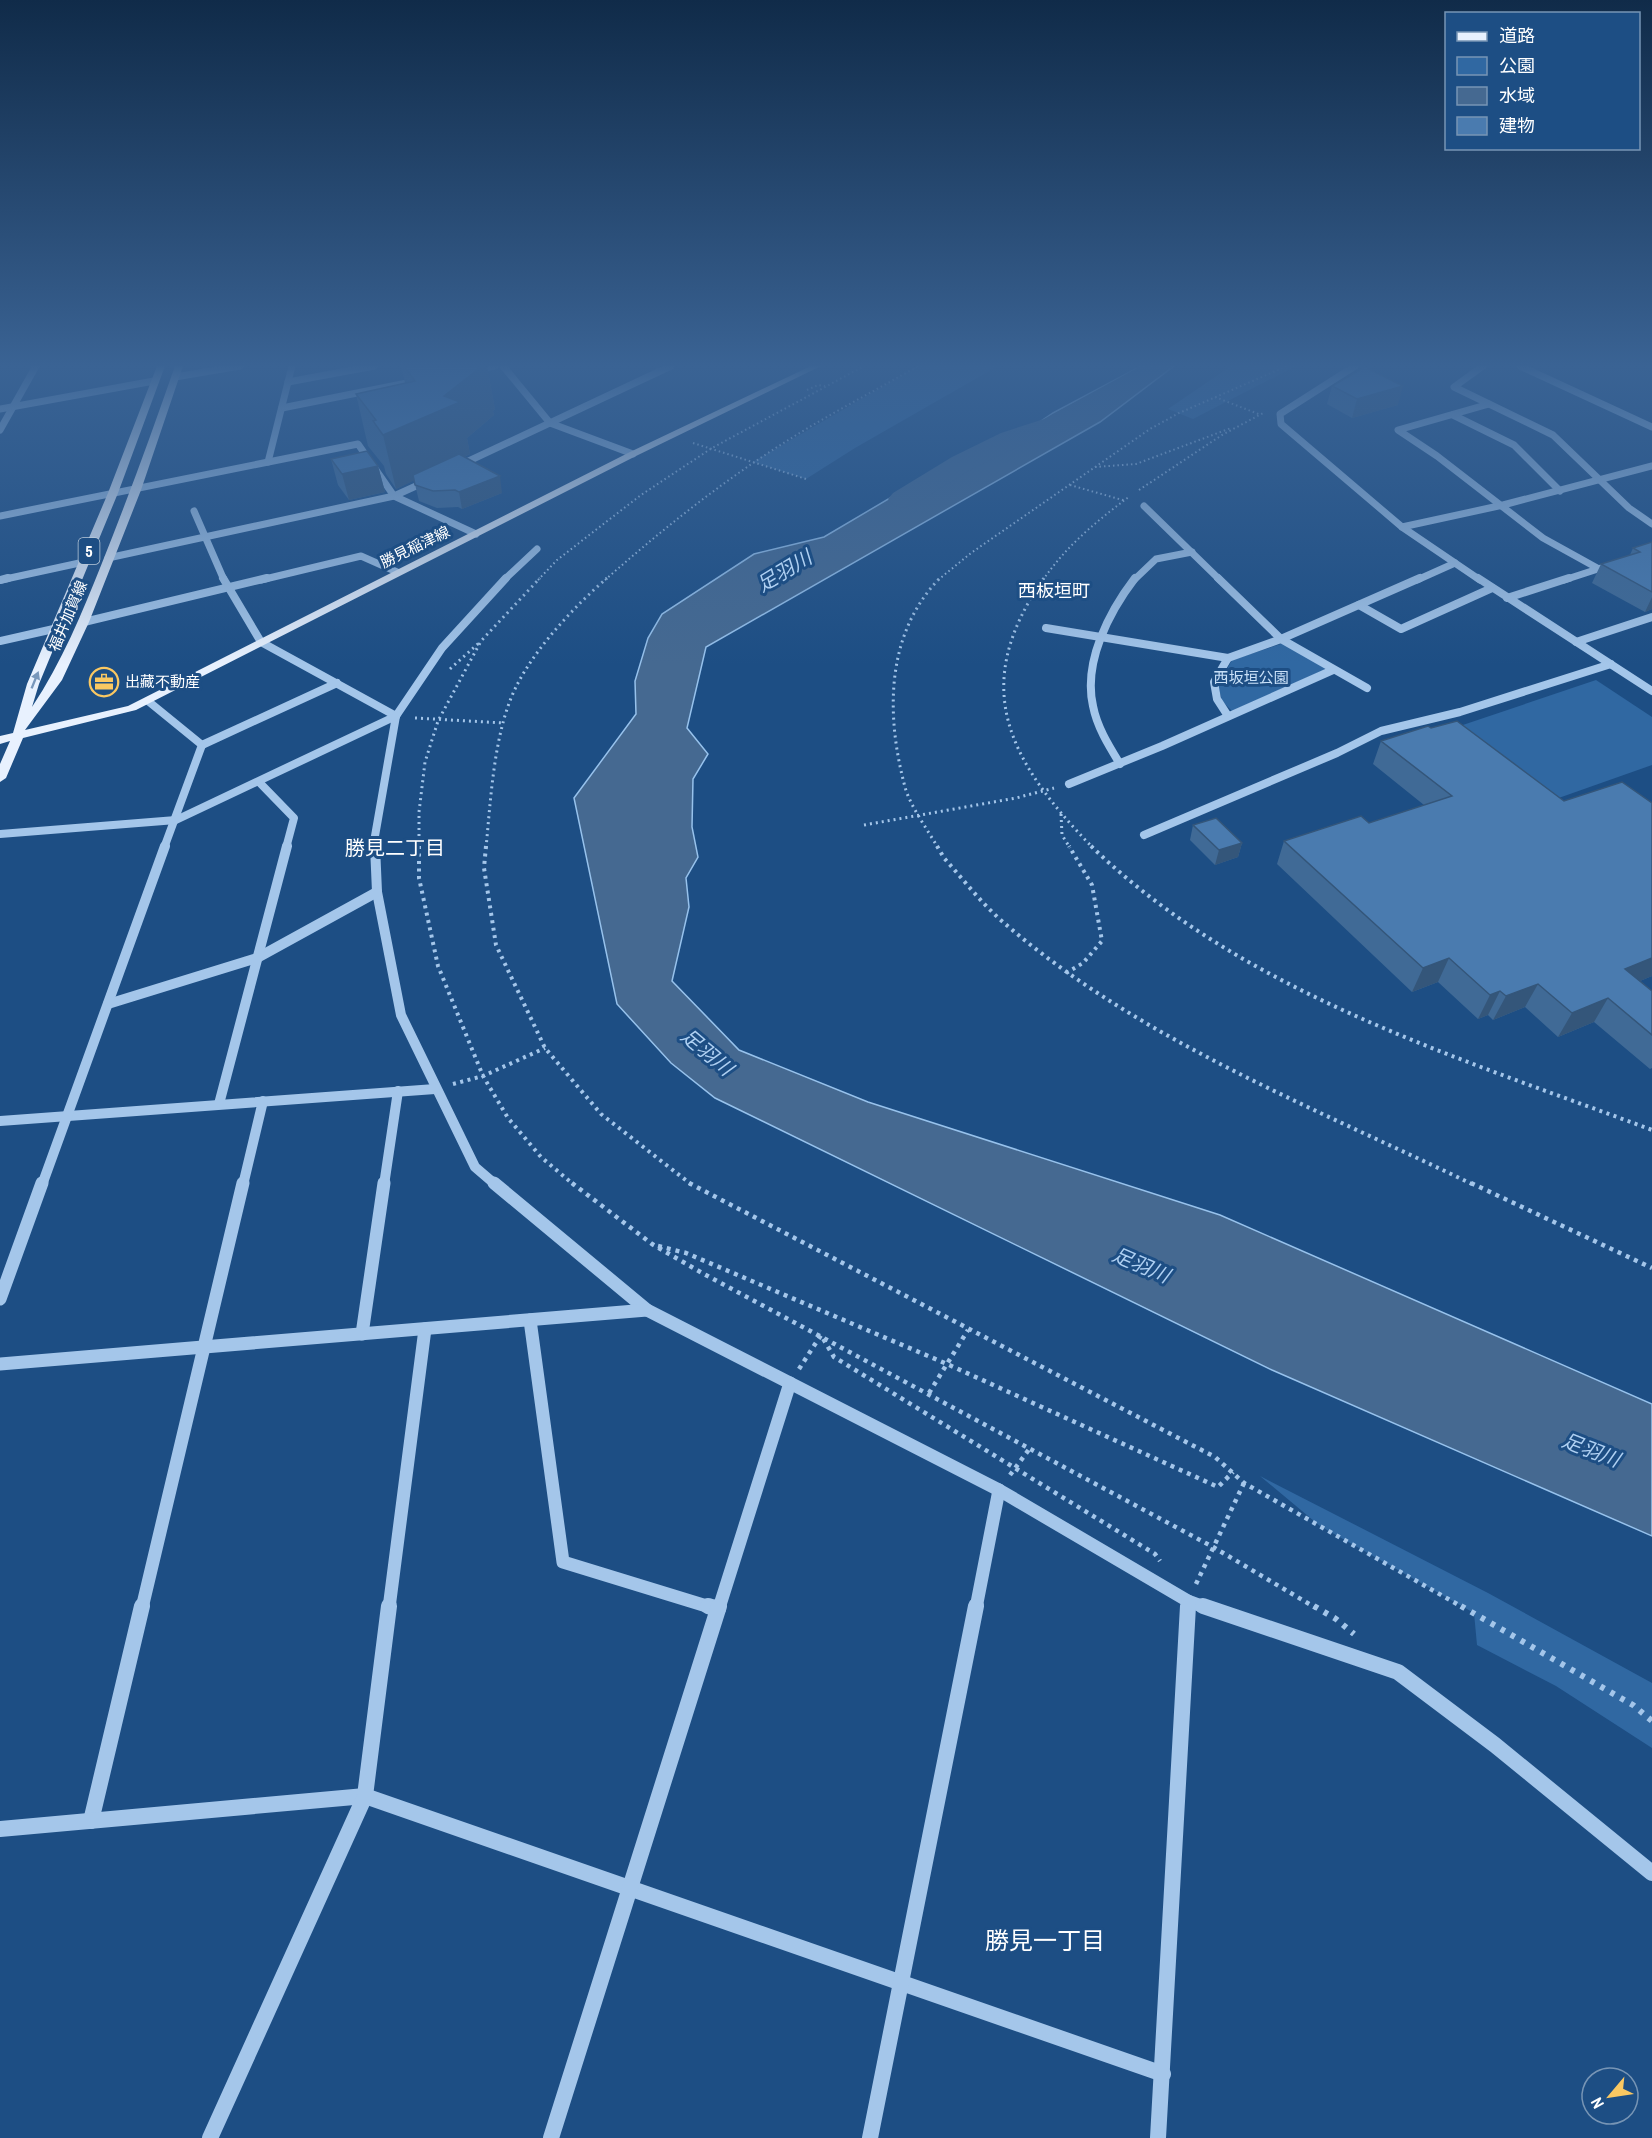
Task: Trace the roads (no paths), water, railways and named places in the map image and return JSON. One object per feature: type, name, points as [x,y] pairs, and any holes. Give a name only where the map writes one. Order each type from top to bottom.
[{"type":"main road","name":"福井加賀線","points":[[0,778],[18,736],[33,684],[123,466]]},
{"type":"main road","name":"福井加賀線","points":[[18,736],[56,680],[84,621],[144,466]]},
{"type":"main road","name":"勝見稲津線","points":[[0,740],[132,708],[148,701],[610,466]]},
{"type":"street","points":[[0,516],[250,466]]},
{"type":"street","points":[[373,466],[394,496],[476,534]]},
{"type":"street","points":[[446,472],[459,466]]},
{"type":"street","points":[[1331,466],[1402,526],[1507,598],[1652,691]]},
{"type":"street","points":[[1450,466],[1543,538],[1599,569]]},
{"type":"street","points":[[1535,466],[1560,491]]},
{"type":"street","points":[[1587,466],[1629,508],[1652,524]]},
{"type":"street","points":[[1402,526],[1503,505],[1652,466]]},
{"type":"street","points":[[108,558],[394,496],[435,477]]},
{"type":"street","points":[[1144,506],[1281,639],[1366,687]]},
{"type":"street","points":[[194,511],[227,588],[261,642],[396,716]]},
{"type":"street","points":[[537,549],[494,589],[442,648],[396,716],[375,836],[377,892],[401,1015],[435,1089],[475,1167],[647,1311],[999,1490],[1188,1601],[1398,1672],[1495,1745],[1652,1873]]},
{"type":"street","points":[[1120,765],[1102,733],[1091,699],[1090,673],[1103,636],[1121,597],[1154,560],[1192,552]]},
{"type":"street","points":[[84,621],[361,556],[397,573]]},
{"type":"street","points":[[0,580],[84,562]]},
{"type":"street","points":[[1046,628],[1228,658],[1281,639],[1455,563]]},
{"type":"street","points":[[1507,598],[1610,565]]},
{"type":"street","points":[[1359,605],[1401,629],[1492,588]]},
{"type":"street","points":[[1576,642],[1652,617]]},
{"type":"street","points":[[0,641],[58,628]]},
{"type":"street","points":[[1228,658],[1214,682],[1217,699],[1228,716]]},
{"type":"street","points":[[1144,835],[1337,753],[1381,731],[1460,712],[1611,664]]},
{"type":"street","points":[[1069,784],[1120,765],[1333,670]]},
{"type":"street","points":[[0,1299],[202,745],[337,683]]},
{"type":"street","points":[[148,701],[202,745]]},
{"type":"street","points":[[0,834],[176,820],[396,716]]},
{"type":"street","points":[[219,1104],[294,818],[259,782]]},
{"type":"street","points":[[108,1004],[257,958],[377,892]]},
{"type":"street","points":[[0,1121],[435,1089]]},
{"type":"street","points":[[362,1334],[398,1091]]},
{"type":"street","points":[[91,1821],[263,1101]]},
{"type":"street","points":[[0,1364],[647,1311]]},
{"type":"street","points":[[530,1320],[563,1562],[718,1609]]},
{"type":"street","points":[[210,2138],[365,1796],[425,1329]]},
{"type":"street","points":[[551,2138],[790,1383]]},
{"type":"street","points":[[870,2138],[999,1490]]},
{"type":"street","points":[[1158,2138],[1188,1601]]},
{"type":"street","points":[[0,1829],[365,1796],[1163,2074]]},
{"type":"water","points":[[958,466],[1023,466],[706,647],[687,728],[708,754],[693,779],[692,827],[698,857],[686,878],[689,907],[672,981],[739,1050],[868,1102],[1220,1215],[1652,1404],[1652,1536],[1272,1370],[715,1098],[671,1063],[617,1004],[574,798],[636,714],[635,681],[648,638],[662,614],[754,554],[824,537],[912,485]]},
{"type":"waterway","name":"足羽川","points":[[903,499],[957,466]]},
{"type":"place","name":"出藏不動産","points":[[104,682]]},
{"type":"district","name":"西板垣町","points":[[1054,591]]},
{"type":"district","name":"勝見二丁目","points":[[395,848]]},
{"type":"district","name":"勝見一丁目","points":[[1045,1941]]},
{"type":"park label","name":"西坂垣公園","points":[[1251,678]]}]
